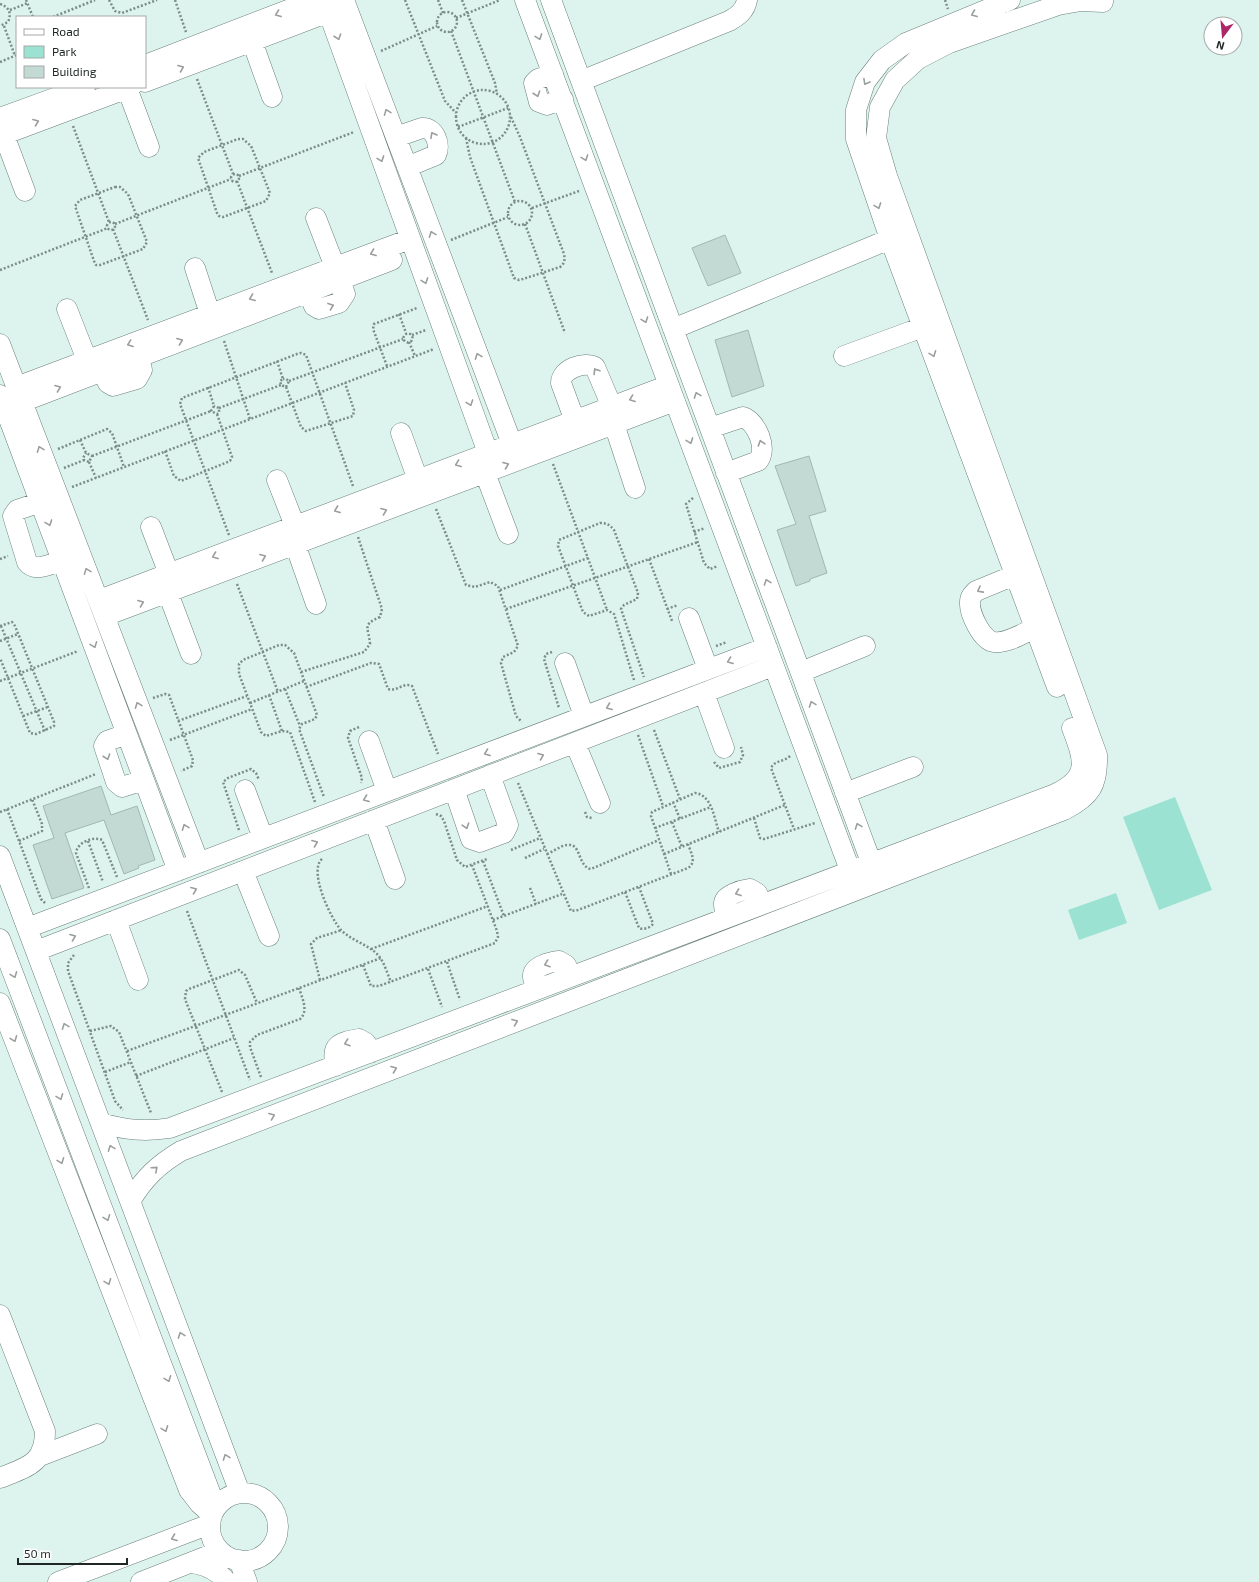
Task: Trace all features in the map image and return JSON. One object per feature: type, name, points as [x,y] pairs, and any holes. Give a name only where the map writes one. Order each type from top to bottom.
[{"type":"street","points":[[344,0],[512,444]]},
{"type":"street","points":[[526,0],[850,870]]},
{"type":"street","points":[[550,0],[871,862]]},
{"type":"street","points":[[580,81],[729,21],[739,15],[746,5],[747,0]]},
{"type":"street","points":[[131,1200],[152,1171],[166,1160],[195,1146],[1064,810],[1079,803],[1092,790],[1098,773],[1097,755],[987,475],[922,327],[856,138],[856,110],[864,82],[882,60],[906,43],[1010,0]]},
{"type":"street","points":[[101,1123],[136,1131],[153,1131],[170,1128],[1054,794],[1068,788],[1079,776],[1083,760],[1079,745],[1016,575],[987,475],[887,176],[876,138],[880,107],[895,80],[918,59],[949,43],[1057,2],[1082,0],[1103,1]]},
{"type":"street","points":[[146,80],[191,56],[322,4]]},
{"type":"street","points":[[146,65],[191,56],[252,41],[322,4]]},
{"type":"street","points":[[322,4],[369,126],[488,453]]},
{"type":"street","points":[[252,41],[272,97]]},
{"type":"street","points":[[1,129],[81,88]]},
{"type":"street","points":[[1,129],[67,111],[129,88]]},
{"type":"street","points":[[134,88],[149,147]]},
{"type":"street","points":[[396,137],[426,127],[434,132],[438,146],[436,154],[407,167]]},
{"type":"street","points":[[1,129],[25,191]]},
{"type":"street","points":[[316,218],[338,273]]},
{"type":"street","points":[[673,329],[890,239]]},
{"type":"street","points":[[94,366],[139,357],[278,289],[338,273],[412,245]]},
{"type":"street","points":[[195,268],[215,320]]},
{"type":"street","points":[[13,395],[94,366],[154,335],[215,320],[308,292],[338,273]]},
{"type":"street","points":[[67,309],[94,366]]},
{"type":"street","points":[[844,356],[922,327]]},
{"type":"street","points":[[0,344],[13,395],[49,497],[102,608],[199,863]]},
{"type":"street","points":[[575,420],[561,383],[561,379],[566,371],[585,364],[591,364],[595,367],[613,415],[635,488]]},
{"type":"street","points":[[102,608],[295,535],[359,502],[485,473],[548,449],[613,415],[672,393]]},
{"type":"street","points":[[13,395],[43,455],[49,497],[62,560],[178,871]]},
{"type":"street","points":[[295,535],[353,523],[488,453],[575,420],[613,415]]},
{"type":"street","points":[[710,428],[743,417],[753,424],[762,445],[761,456],[758,461],[726,473]]},
{"type":"street","points":[[401,433],[424,487]]},
{"type":"street","points":[[485,473],[508,534]]},
{"type":"street","points":[[277,480],[316,604]]},
{"type":"street","points":[[49,497],[17,510],[13,516],[27,562],[30,566],[35,568],[62,560]]},
{"type":"street","points":[[151,527],[191,654]]},
{"type":"street","points":[[1016,575],[976,591],[970,602],[971,608],[982,635],[987,640],[1001,642],[1035,628]]},
{"type":"street","points":[[682,623],[708,669]]},
{"type":"street","points":[[801,672],[865,646]]},
{"type":"street","points":[[27,928],[767,647]]},
{"type":"street","points":[[559,658],[584,716]]},
{"type":"street","points":[[36,951],[116,920],[184,903],[243,871],[773,666]]},
{"type":"street","points":[[704,693],[726,750]]},
{"type":"street","points":[[128,734],[107,741],[104,746],[116,782],[122,787],[144,780]]},
{"type":"street","points":[[365,734],[387,791]]},
{"type":"street","points":[[575,742],[592,809]]},
{"type":"street","points":[[846,793],[913,767]]},
{"type":"street","points":[[454,789],[471,839],[480,842],[504,833],[508,825],[490,775]]},
{"type":"street","points":[[253,789],[263,838]]},
{"type":"street","points":[[374,820],[395,879]]},
{"type":"street","points":[[0,856],[131,1200],[240,1493]]},
{"type":"street","points":[[243,871],[269,936]]},
{"type":"street","points":[[116,920],[138,980]]},
{"type":"street","points":[[0,939],[188,1429],[213,1516],[211,1534],[214,1543],[220,1551],[228,1557],[248,1561],[268,1553],[278,1534],[278,1524],[276,1513],[266,1501],[251,1494],[240,1493],[223,1501],[213,1516],[59,1582]]},
{"type":"street","points":[[618,958],[627,979]]},
{"type":"street","points":[[0,1003],[189,1490],[200,1504],[213,1516]]},
{"type":"street","points":[[186,1122],[195,1146]]},
{"type":"street","points":[[0,1315],[45,1431],[45,1444],[40,1456],[30,1466],[0,1478]]},
{"type":"street","points":[[188,1429],[212,1419]]},
{"type":"street","points":[[40,1456],[98,1434]]},
{"type":"street","points":[[141,1582],[220,1551]]},
{"type":"street","points":[[239,1560],[247,1582]]},
{"type":"street","points":[[190,1563],[202,1565],[214,1570],[227,1582]]},
{"type":"path","points":[[55,16],[95,0]]},
{"type":"path","points":[[109,0],[115,11],[122,13],[157,0]]},
{"type":"path","points":[[175,0],[191,56],[233,174],[231,179]]},
{"type":"path","points":[[405,0],[420,34],[445,101],[456,113]]},
{"type":"path","points":[[438,0],[443,13]]},
{"type":"path","points":[[462,0],[495,83],[497,94]]},
{"type":"path","points":[[456,18],[500,0]]},
{"type":"path","points":[[10,10],[27,2],[33,16]]},
{"type":"path","points":[[0,4],[6,6],[10,10],[8,22],[2,26],[16,56],[0,62]]},
{"type":"path","points":[[443,13],[453,14],[456,18],[455,28],[451,31],[446,32],[438,26],[439,16],[443,13]]},
{"type":"path","points":[[366,58],[438,26]]},
{"type":"path","points":[[451,31],[515,202]]},
{"type":"path","points":[[485,90],[497,94],[504,100],[508,108],[565,259],[564,263],[560,267],[518,280],[514,278],[493,223],[470,157],[466,138],[458,127],[456,113],[462,100],[473,92],[485,90]]},
{"type":"path","points":[[458,127],[508,108]]},
{"type":"path","points":[[67,111],[109,222],[108,228]]},
{"type":"path","points":[[466,138],[479,144],[493,142],[502,136],[508,126],[510,115]]},
{"type":"path","points":[[233,174],[239,176],[369,126]]},
{"type":"path","points":[[238,139],[248,141],[269,189],[269,198],[266,201],[228,216],[219,216],[198,158],[204,152],[222,145],[238,139]]},
{"type":"path","points":[[239,176],[237,181],[278,289]]},
{"type":"path","points":[[109,222],[115,224],[231,179],[237,181]]},
{"type":"path","points":[[532,208],[595,186]]},
{"type":"path","points":[[114,187],[125,190],[146,238],[146,246],[124,257],[105,264],[96,265],[75,206],[80,200],[98,192],[114,187]]},
{"type":"path","points":[[525,201],[532,208],[532,218],[525,224],[515,224],[508,217],[509,208],[515,202],[525,201]]},
{"type":"path","points":[[437,246],[508,217]]},
{"type":"path","points":[[115,224],[113,229],[154,335]]},
{"type":"path","points":[[525,224],[565,333]]},
{"type":"path","points":[[0,270],[85,236],[108,228],[113,229]]},
{"type":"path","points":[[387,366],[373,329],[374,324],[433,302]]},
{"type":"path","points":[[345,383],[354,413],[350,417],[310,431],[303,430],[286,387],[289,381],[403,339],[406,333],[399,314]]},
{"type":"path","points":[[215,320],[250,419]]},
{"type":"path","points":[[406,333],[412,335],[412,340],[409,342]]},
{"type":"path","points":[[403,339],[404,341],[409,342],[415,356]]},
{"type":"path","points":[[49,497],[448,343]]},
{"type":"path","points":[[278,692],[263,652],[206,472],[180,404],[182,398],[301,352],[306,355],[313,372],[359,502]]},
{"type":"path","points":[[277,361],[283,379],[280,381],[281,385]]},
{"type":"path","points":[[283,379],[286,378],[289,381]]},
{"type":"path","points":[[214,406],[219,408],[281,385],[286,387]]},
{"type":"path","points":[[80,440],[86,454],[92,456],[211,411],[214,406],[208,387]]},
{"type":"path","points":[[166,451],[177,479],[184,480],[226,464],[230,461],[232,457],[217,414],[219,413],[219,408]]},
{"type":"path","points":[[211,411],[217,414]]},
{"type":"path","points":[[43,455],[107,429],[112,433],[124,467]]},
{"type":"path","points":[[548,449],[607,610],[614,614],[635,683],[651,677]]},
{"type":"path","points":[[86,454],[83,458],[89,462],[96,478]]},
{"type":"path","points":[[89,462],[92,456]]},
{"type":"path","points":[[424,487],[463,582],[470,587],[490,582],[498,586],[500,590],[518,646],[514,652],[503,657],[501,664],[516,716],[519,720],[528,722]]},
{"type":"path","points":[[301,672],[364,652],[370,644],[367,628],[368,624],[370,621],[380,617],[383,613],[353,523]]},
{"type":"path","points":[[607,610],[593,615],[586,614],[558,543],[559,540],[600,523],[606,523],[611,526],[639,597],[622,606],[621,609],[645,679]]},
{"type":"path","points":[[506,610],[698,542]]},
{"type":"path","points":[[500,590],[588,558]]},
{"type":"path","points":[[649,559],[682,623]]},
{"type":"path","points":[[0,658],[30,733],[36,734],[45,731],[52,728],[55,724],[12,622],[1,626],[45,731]]},
{"type":"path","points":[[0,641],[18,634]]},
{"type":"path","points":[[0,681],[94,644]]},
{"type":"path","points":[[300,726],[315,719],[317,715],[294,653],[285,645],[279,645],[243,660],[239,664],[239,674],[263,735],[270,736],[287,730],[292,736],[316,805],[320,803]]},
{"type":"path","points":[[556,712],[559,704],[544,659],[546,654],[559,658]]},
{"type":"path","points":[[306,687],[371,663],[378,664],[388,689],[392,690],[409,684],[414,689],[444,770]]},
{"type":"path","points":[[250,703],[304,681]]},
{"type":"path","points":[[285,689],[300,726],[299,733],[325,801]]},
{"type":"path","points":[[269,695],[282,731]]},
{"type":"path","points":[[178,721],[247,696]]},
{"type":"path","points":[[23,716],[48,706]]},
{"type":"path","points":[[164,742],[252,709]]},
{"type":"path","points":[[652,724],[680,799]]},
{"type":"path","points":[[636,730],[664,806]]},
{"type":"path","points":[[359,787],[362,778],[348,738],[350,731],[365,734]]},
{"type":"path","points":[[726,750],[744,755],[740,762],[719,768],[715,765],[726,750]]},
{"type":"path","points":[[791,753],[787,759],[774,763],[771,768],[794,829]]},
{"type":"path","points":[[238,834],[239,828],[223,782],[228,778],[250,769],[256,773],[253,789]]},
{"type":"path","points":[[0,812],[95,774],[102,774]]},
{"type":"path","points":[[519,777],[519,786],[544,849],[568,909],[573,912],[692,866],[693,859],[688,844]]},
{"type":"path","points":[[671,874],[651,816],[652,812],[695,793],[700,794],[708,800],[719,832]]},
{"type":"path","points":[[19,841],[42,830],[42,824],[32,799]]},
{"type":"path","points":[[673,802],[680,819]]},
{"type":"path","points":[[664,854],[785,805]]},
{"type":"path","points":[[655,828],[710,807]]},
{"type":"path","points":[[7,809],[40,899],[49,904]]},
{"type":"path","points":[[754,818],[760,838],[764,839],[814,822],[819,826]]},
{"type":"path","points":[[672,822],[682,847]]},
{"type":"path","points":[[90,889],[76,853],[78,846],[96,838],[102,840],[118,879]]},
{"type":"path","points":[[546,854],[568,845],[573,846],[583,864],[587,868],[591,869],[659,840]]},
{"type":"path","points":[[83,892],[104,884],[88,841]]},
{"type":"path","points":[[524,858],[544,849]]},
{"type":"path","points":[[483,861],[504,916]]},
{"type":"path","points":[[363,965],[368,982],[375,987],[448,962],[495,943],[498,937],[493,920],[472,865]]},
{"type":"path","points":[[111,882],[124,877]]},
{"type":"path","points":[[625,892],[639,928],[643,929],[650,927],[653,924],[639,887]]},
{"type":"path","points":[[530,888],[536,904]]},
{"type":"path","points":[[493,920],[562,894]]},
{"type":"path","points":[[180,914],[184,903]]},
{"type":"path","points":[[184,903],[251,1083],[262,1079],[250,1047],[250,1042],[257,1035],[300,1019],[303,1016],[305,1008],[298,988]]},
{"type":"path","points":[[371,949],[488,906]]},
{"type":"path","points":[[320,980],[311,944],[317,938],[342,930]]},
{"type":"path","points":[[79,951],[72,956],[68,963],[68,971],[115,1101],[127,1113]]},
{"type":"path","points":[[127,1051],[381,958]]},
{"type":"path","points":[[448,962],[460,999],[457,1004]]},
{"type":"path","points":[[428,969],[440,1006],[446,1008]]},
{"type":"path","points":[[222,1092],[185,999],[186,991],[234,970],[243,972],[257,1003]]},
{"type":"path","points":[[90,1031],[106,1026],[116,1028],[119,1032],[152,1117],[148,1117]]},
{"type":"path","points":[[136,1076],[234,1038]]},
{"type":"path","points":[[104,1072],[131,1062]]},
{"type":"path","points":[[215,1095],[229,1090]]},
{"type":"green space","points":[[1175,797],[1212,890],[1159,910],[1123,817]]},
{"type":"green space","points":[[1116,893],[1127,923],[1079,940],[1068,910]]},
{"type":"building","points":[[725,235],[741,273],[708,286],[692,248]]},
{"type":"building","points":[[748,330],[764,386],[732,397],[715,340]]},
{"type":"building","points":[[809,456],[826,511],[809,516],[827,573],[796,586],[777,530],[796,524],[775,466]]},
{"type":"building","points":[[101,786],[111,815],[137,806],[155,860],[138,866],[139,868],[124,874],[104,820],[65,833],[84,888],[52,899],[33,845],[54,838],[43,806]]}]
